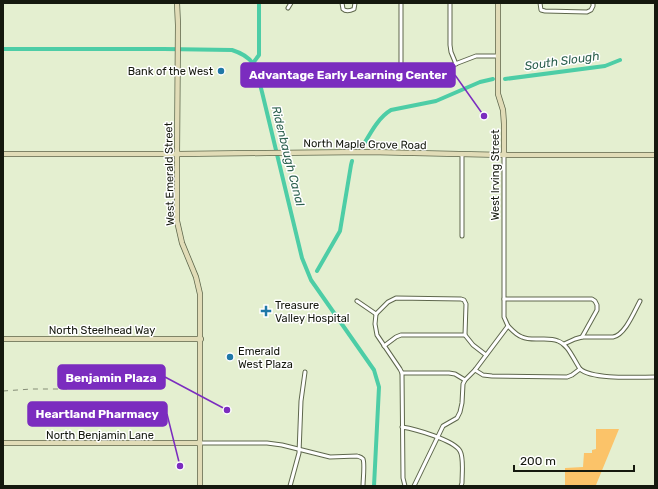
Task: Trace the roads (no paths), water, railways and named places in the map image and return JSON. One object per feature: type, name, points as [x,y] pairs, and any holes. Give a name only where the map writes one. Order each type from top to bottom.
[{"type":"main road","name":"West Emerald Street","points":[[177,3],[177,221],[182,243],[196,277],[200,294],[200,486]]},
{"type":"main road","name":"West Irving Street","points":[[498,3],[498,94],[503,110],[504,155]]},
{"type":"main road","name":"North Maple Grove Road","points":[[3,154],[359,152],[462,155],[655,155]]},
{"type":"main road","name":"North Steelhead Way","points":[[3,339],[201,339]]},
{"type":"main road","name":"North Benjamin Lane","points":[[3,443],[200,444]]},
{"type":"street","points":[[288,8],[291,3]]},
{"type":"street","points":[[342,3],[342,9],[346,11],[354,9],[355,3]]},
{"type":"street","points":[[402,3],[401,69],[402,74],[406,77],[416,79],[476,56],[498,56]]},
{"type":"street","points":[[450,3],[450,45],[456,64]]},
{"type":"street","points":[[540,3],[541,10],[545,11],[587,12],[591,10],[593,3]]},
{"type":"street","points":[[462,155],[462,236]]},
{"type":"street","name":"West Irving Street","points":[[504,155],[504,317],[508,326]]},
{"type":"street","points":[[405,486],[403,478],[402,374],[377,335],[375,324],[376,314],[388,302],[396,298],[464,300],[466,304],[465,335],[473,345],[486,355]]},
{"type":"street","points":[[504,299],[592,299],[597,305],[597,310],[582,337]]},
{"type":"street","points":[[357,301],[376,314]]},
{"type":"street","points":[[564,344],[575,338],[582,337],[617,337],[625,329],[640,301]]},
{"type":"street","points":[[414,486],[443,426],[457,418],[460,412],[464,380],[475,370],[508,326],[522,338],[553,339],[559,341],[564,344],[580,369],[591,375],[601,377],[655,377]]},
{"type":"street","points":[[384,346],[401,335],[465,335]]},
{"type":"street","points":[[475,370],[483,375],[492,376],[567,377],[580,369]]},
{"type":"street","points":[[290,486],[300,449],[301,396],[305,372]]},
{"type":"street","points":[[402,374],[449,373],[455,374],[464,380]]},
{"type":"street","points":[[402,427],[438,437],[456,446],[462,457],[462,483],[460,486]]},
{"type":"street","name":"North Benjamin Lane","points":[[200,444],[268,443],[330,457],[357,456],[363,459],[364,463],[363,486]]},
{"type":"waterway","points":[[253,63],[259,55],[259,3]]},
{"type":"waterway","name":"Ridenbaugh Canal","points":[[3,49],[232,50],[240,53],[251,61],[258,77],[302,258],[311,280],[374,370],[379,387],[374,486]]},
{"type":"waterway","name":"South Slough","points":[[505,79],[605,66],[620,60]]},
{"type":"waterway","name":"South Slough","points":[[364,144],[379,121],[391,110],[436,101],[480,82],[493,79]]},
{"type":"waterway","name":"South Slough","points":[[317,271],[340,231],[352,161]]},
{"type":"railway","points":[[3,391],[67,389]]},
{"type":"place","name":"Bank of the West","points":[[221,71]]},
{"type":"place","name":"Advantage Early Learning Center","points":[[484,116]]},
{"type":"place","name":"Treasure Valley Hospital","points":[[266,311]]},
{"type":"place","name":"Emerald West Plaza","points":[[230,357]]},
{"type":"place","name":"Benjamin Plaza","points":[[227,410]]},
{"type":"place","name":"Heartland Pharmacy","points":[[180,466]]}]
